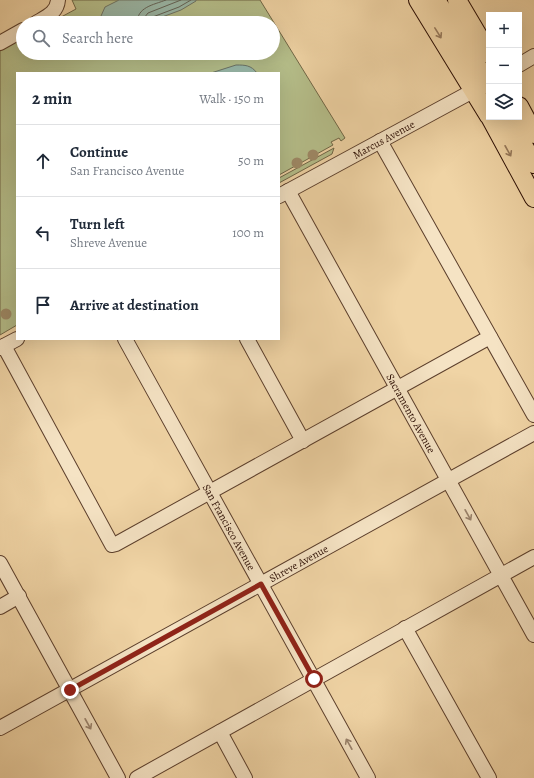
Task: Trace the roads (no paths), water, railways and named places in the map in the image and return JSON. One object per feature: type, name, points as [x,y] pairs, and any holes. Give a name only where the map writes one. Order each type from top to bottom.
[{"type":"main road","points":[[418,0],[485,85]]},
{"type":"main road","points":[[436,0],[485,85]]},
{"type":"main road","points":[[457,0],[486,49]]},
{"type":"main road","points":[[522,112],[534,134]]},
{"type":"main road","points":[[491,120],[534,198]]},
{"type":"main road","points":[[509,120],[534,164]]},
{"type":"street","points":[[48,16],[58,6],[58,0]]},
{"type":"street","points":[[0,42],[16,34]]},
{"type":"street","points":[[522,63],[534,56]]},
{"type":"street","name":"Marcus Avenue","points":[[284,194],[485,85]]},
{"type":"street","points":[[380,141],[534,415]]},
{"type":"street","name":"Sacramento Avenue","points":[[284,194],[397,388],[534,635]]},
{"type":"street","points":[[16,340],[2,347],[112,545],[490,337]]},
{"type":"street","name":"San Francisco Avenue","points":[[126,340],[368,778]]},
{"type":"street","points":[[248,340],[303,441]]},
{"type":"street","name":"Shreve Avenue","points":[[0,728],[534,433]]},
{"type":"street","points":[[137,778],[534,557]]},
{"type":"street","points":[[0,563],[118,778]]},
{"type":"street","points":[[0,606],[19,596]]},
{"type":"street","points":[[405,628],[488,778]]},
{"type":"street","points":[[220,732],[246,778]]},
{"type":"water","points":[[119,0],[196,0],[181,10],[165,16],[101,16],[105,7]]},
{"type":"water","points":[[236,65],[242,65],[252,68],[256,72],[214,72]]}]
